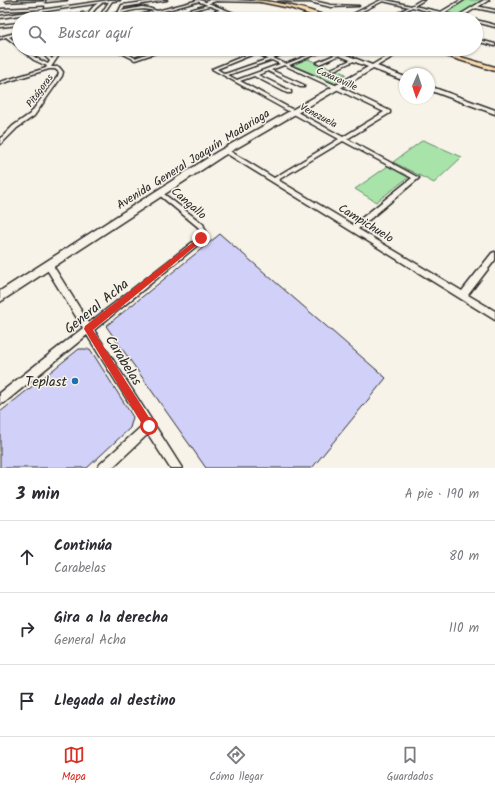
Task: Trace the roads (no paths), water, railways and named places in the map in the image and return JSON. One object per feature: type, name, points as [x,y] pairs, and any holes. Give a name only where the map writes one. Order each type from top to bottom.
[{"type":"main road","points":[[32,12],[42,9],[57,9],[118,0]]},
{"type":"main road","points":[[198,0],[229,12]]},
{"type":"main road","points":[[254,0],[279,2],[308,12]]},
{"type":"main road","points":[[467,12],[487,0]]},
{"type":"main road","points":[[0,17],[12,15]]},
{"type":"main road","points":[[345,56],[399,77]]},
{"type":"main road","name":"Avenida General Joaquín Madariaga","points":[[0,297],[226,151],[392,56]]},
{"type":"main road","points":[[450,56],[495,70]]},
{"type":"main road","points":[[435,90],[495,112]]},
{"type":"street","points":[[0,11],[8,1],[42,0]]},
{"type":"street","points":[[57,9],[59,0]]},
{"type":"street","points":[[4,6],[66,0]]},
{"type":"street","points":[[120,12],[123,6],[166,0]]},
{"type":"street","points":[[126,12],[144,8],[156,12],[198,0]]},
{"type":"street","points":[[206,3],[214,0],[266,2]]},
{"type":"street","points":[[325,0],[326,5]]},
{"type":"street","points":[[353,0],[363,10]]},
{"type":"street","points":[[359,12],[383,0],[439,12]]},
{"type":"street","points":[[401,12],[423,0]]},
{"type":"street","points":[[445,12],[463,0]]},
{"type":"street","points":[[104,12],[111,1]]},
{"type":"street","points":[[279,2],[310,1],[326,5],[358,6]]},
{"type":"street","points":[[0,11],[42,9],[46,2]]},
{"type":"street","points":[[91,12],[101,3]]},
{"type":"street","points":[[186,12],[211,5]]},
{"type":"street","points":[[476,7],[495,11]]},
{"type":"street","points":[[216,12],[223,10]]},
{"type":"street","points":[[483,23],[495,26]]},
{"type":"street","points":[[0,26],[12,25]]},
{"type":"street","points":[[0,38],[12,35]]},
{"type":"street","points":[[6,36],[12,41]]},
{"type":"street","points":[[483,42],[495,45]]},
{"type":"street","points":[[31,56],[49,67]]},
{"type":"street","points":[[47,56],[52,61]]},
{"type":"street","name":"Pitágoras","points":[[0,83],[42,71],[49,67],[56,56]]},
{"type":"street","points":[[129,56],[135,59],[144,56]]},
{"type":"street","name":"Venezuela","points":[[246,56],[215,68],[215,70],[416,178],[354,228]]},
{"type":"street","name":"Caxaraville","points":[[265,56],[388,112],[343,139]]},
{"type":"street","points":[[225,75],[275,56]]},
{"type":"street","points":[[237,81],[310,56]]},
{"type":"street","points":[[318,63],[335,56]]},
{"type":"street","points":[[295,57],[301,59]]},
{"type":"street","points":[[333,69],[354,60]]},
{"type":"street","name":"Pitágoras","points":[[0,142],[15,127],[32,115],[60,76],[60,69],[49,67]]},
{"type":"street","points":[[268,70],[302,86]]},
{"type":"street","points":[[255,75],[289,92]]},
{"type":"street","points":[[274,180],[343,139]]},
{"type":"street","name":"Campichuelo","points":[[226,151],[354,228],[495,316]]},
{"type":"street","name":"Cangallo","points":[[160,193],[201,226],[203,231]]},
{"type":"street","name":"General Acha","points":[[0,399],[201,238],[203,231]]},
{"type":"street","points":[[463,296],[495,255]]},
{"type":"street","name":"Carabelas","points":[[49,266],[176,468]]},
{"type":"street","points":[[104,468],[149,426]]},
{"type":"place","name":"Teplast","points":[[75,381]]}]
